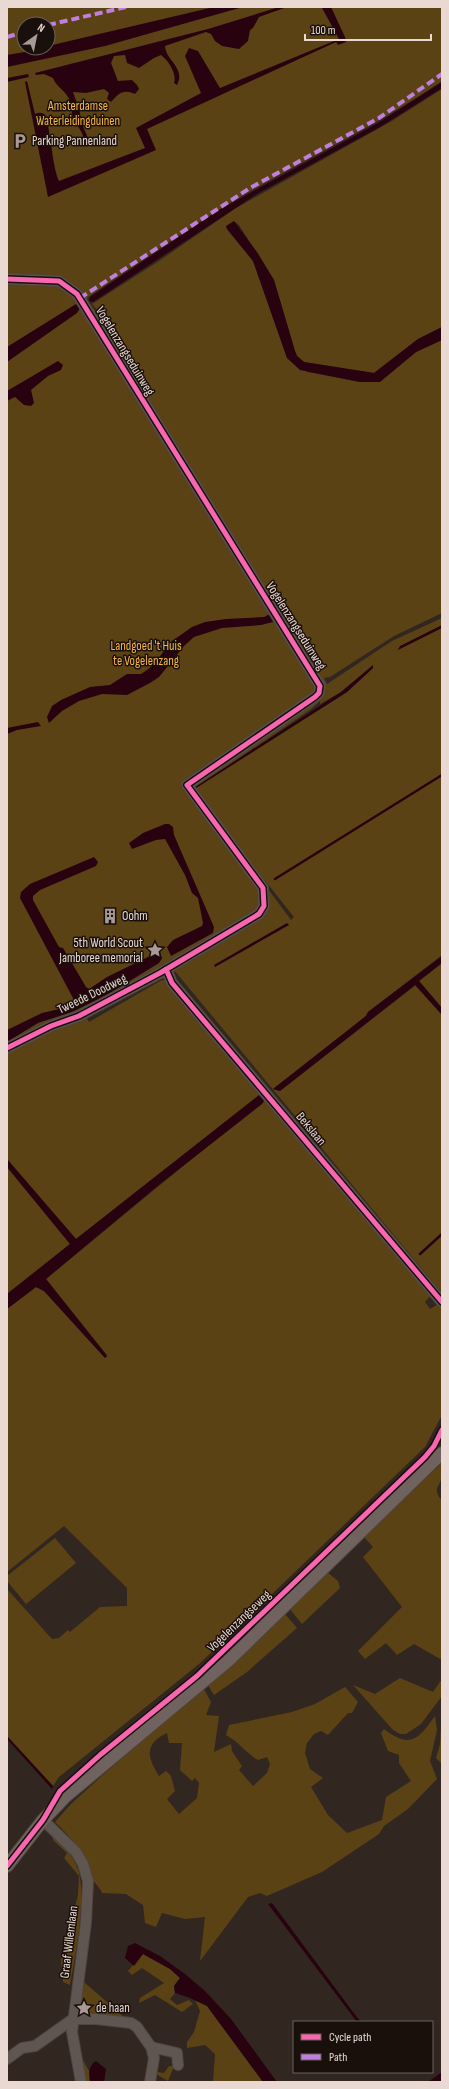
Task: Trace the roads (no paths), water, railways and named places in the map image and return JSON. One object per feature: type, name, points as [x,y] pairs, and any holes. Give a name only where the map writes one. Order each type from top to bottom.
[{"type":"main road","name":"Vogelenzangseweg","points":[[7,1866],[43,1820],[78,1785],[228,1661],[442,1453]]},
{"type":"street","name":"Vogelenzangseduinweg","points":[[7,279],[58,281],[77,294],[320,686],[320,693],[315,697],[187,786],[255,875],[262,888],[264,906],[259,914],[166,969]]},
{"type":"street","name":"Tweede Doodweg","points":[[7,1048],[51,1026],[79,1016],[166,969]]},
{"type":"street","name":"Bekslaan","points":[[166,969],[172,983],[442,1302]]},
{"type":"street","name":"Graaf Willemlaan","points":[[43,1820],[76,1852],[85,1868],[88,1881],[86,1922],[72,2032],[81,2082]]},
{"type":"street","points":[[7,2059],[22,2048],[35,2046],[73,2019],[96,2019],[131,2023],[136,2027],[151,2047],[154,2058],[150,2082]]},
{"type":"street","points":[[151,2047],[177,2053],[178,2065]]},
{"type":"waterway","points":[[275,879],[442,775]]},
{"type":"waterway","points":[[420,1254],[442,1234]]},
{"type":"place","name":"Parking Pannenland","points":[[20,141]]},
{"type":"place","name":"Oohm","points":[[110,916]]},
{"type":"place","name":"5th World Scout Jamboree memorial","points":[[155,950]]},
{"type":"place","name":"de haan","points":[[84,2008]]},
{"type":"park label","name":"Amsterdamse Waterleidingduinen","points":[[78,114]]},
{"type":"park label","name":"Landgoed 't Huis te Vogelenzang","points":[[146,654]]}]
